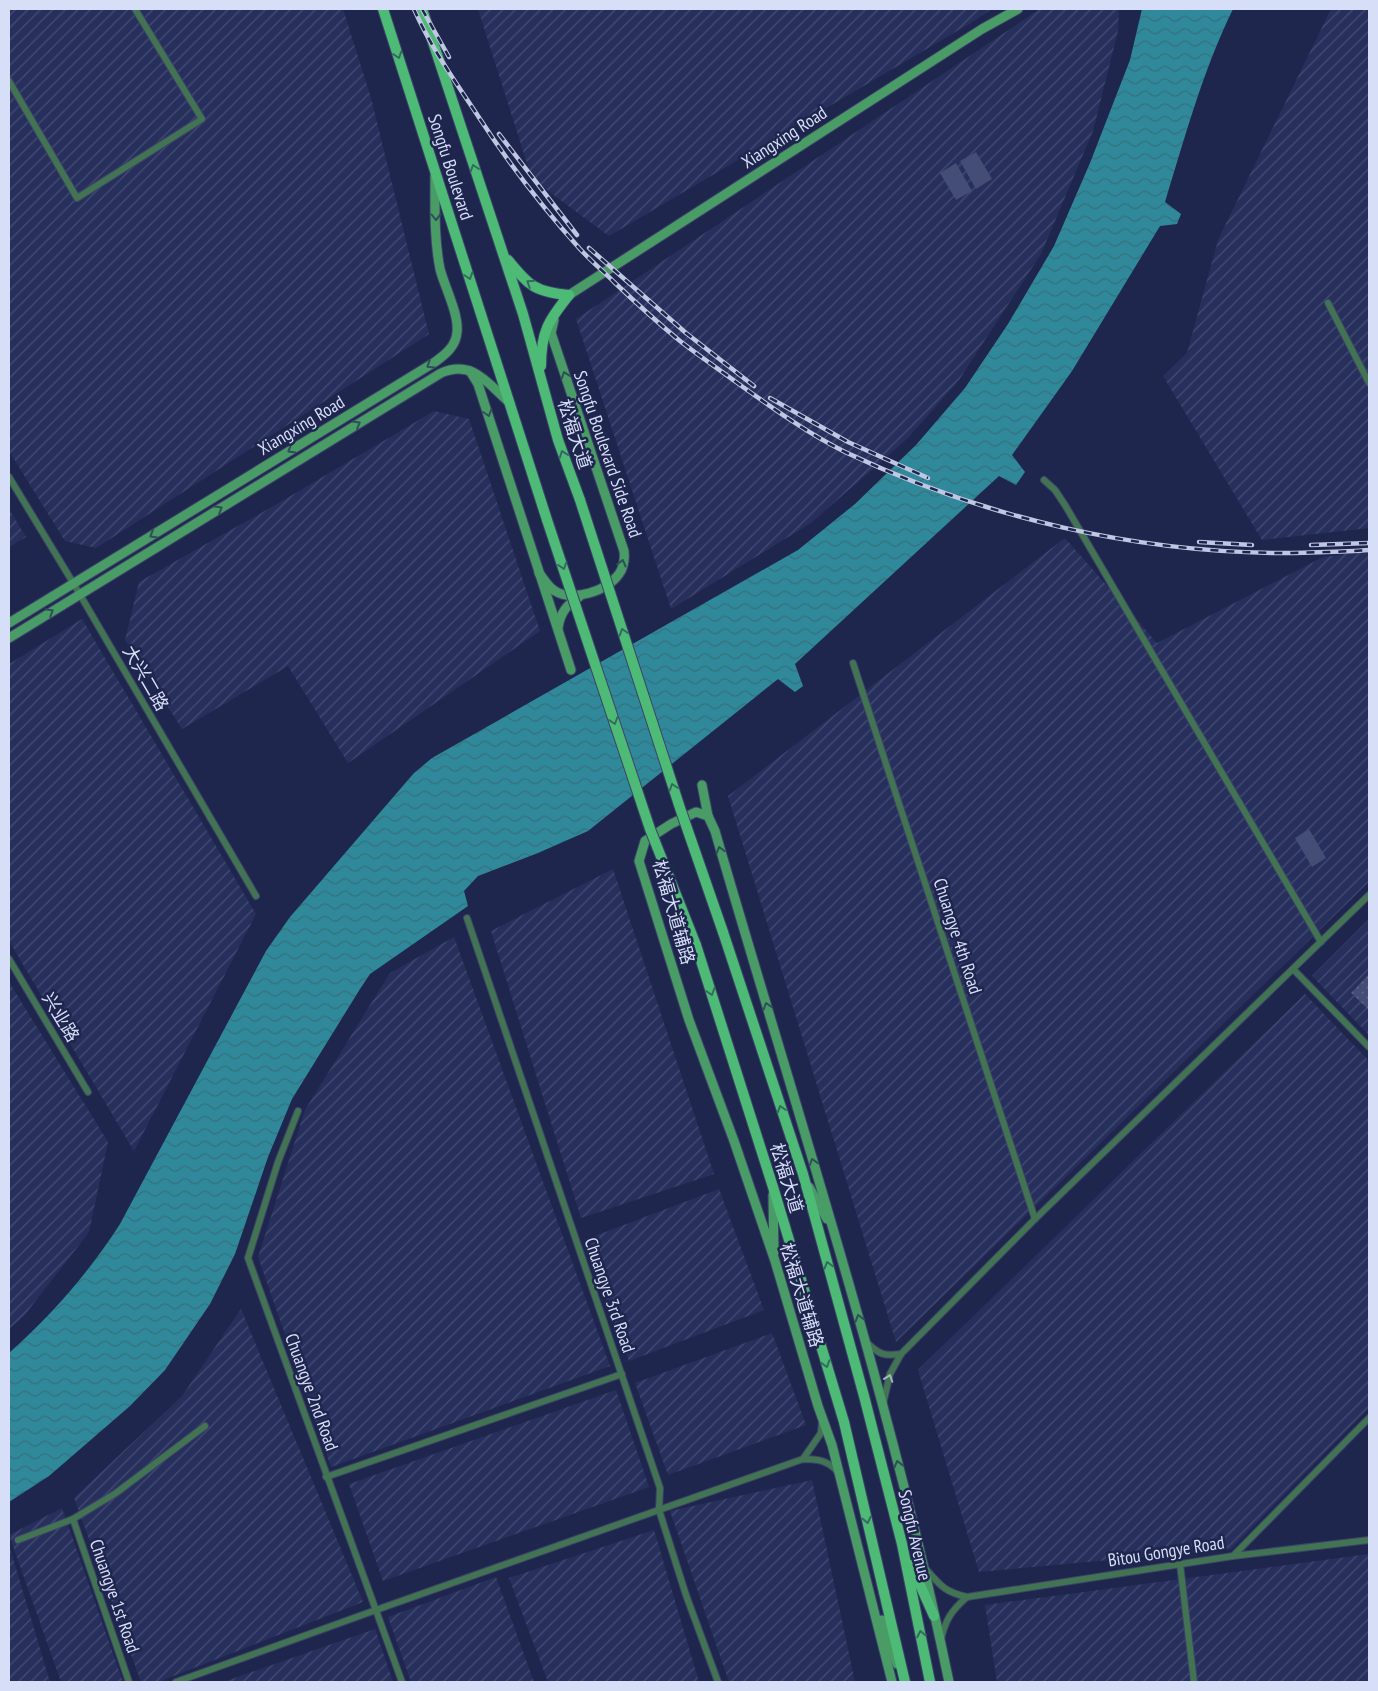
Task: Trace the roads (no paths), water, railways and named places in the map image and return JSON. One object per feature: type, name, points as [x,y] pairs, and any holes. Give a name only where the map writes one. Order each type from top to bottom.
[{"type":"main road","name":"Songfu Boulevard","points":[[383,9],[547,520]]},
{"type":"main road","name":"Songfu Boulevard","points":[[422,9],[522,314],[540,377]]},
{"type":"main road","name":"Xiangxing Road","points":[[568,295],[982,29],[1018,9]]},
{"type":"main road","name":"Xiangxing Road","points":[[9,623],[435,362],[450,350],[455,342],[458,327],[436,247],[435,168]]},
{"type":"main road","points":[[502,253],[524,281],[546,293],[568,295]]},
{"type":"main road","name":"松福大道","points":[[568,295],[548,324],[541,345],[540,377],[558,440],[580,500],[802,1174],[864,1396],[902,1544]]},
{"type":"main road","name":"Songfu Boulevard Side Road","points":[[539,573],[555,591],[566,595],[588,593],[618,576],[625,560],[624,551],[551,333],[557,310]]},
{"type":"main road","name":"Xiangxing Road","points":[[9,638],[441,373],[451,368],[468,369]]},
{"type":"main road","points":[[468,369],[476,373],[510,403]]},
{"type":"main road","name":"Songfu Boulevard Side Road","points":[[468,369],[478,384],[570,670]]},
{"type":"main road","name":"松福大道","points":[[547,520],[650,829],[696,945],[773,1187],[844,1422],[886,1598]]},
{"type":"main road","points":[[558,630],[559,620],[570,603],[588,593]]},
{"type":"main road","points":[[702,785],[708,816],[715,831],[866,1342],[924,1568],[949,1682]]},
{"type":"main road","name":"松福大道辅路","points":[[708,816],[696,812],[671,824],[645,840],[640,861],[689,1020],[734,1141],[775,1261],[832,1445],[892,1682]]},
{"type":"main road","points":[[802,1174],[834,1233]]},
{"type":"main road","points":[[773,1187],[775,1261]]},
{"type":"main road","points":[[902,1544],[934,1616]]},
{"type":"main road","name":"Songfu Avenue","points":[[902,1544],[930,1682]]},
{"type":"main road","name":"松福大道辅路","points":[[863,1565],[904,1682]]},
{"type":"main road","points":[[886,1598],[904,1682]]},
{"type":"main road","name":"松福大道辅路","points":[[886,1598],[896,1682]]},
{"type":"street","points":[[9,81],[77,198],[202,119],[135,9]]},
{"type":"street","points":[[1328,303],[1369,383]]},
{"type":"street","name":"大兴二路","points":[[9,477],[256,896]]},
{"type":"street","points":[[1044,480],[1065,505],[1321,942]]},
{"type":"street","name":"Chuangye 4th Road","points":[[853,663],[1035,1219]]},
{"type":"street","points":[[883,1405],[890,1374],[901,1354],[1035,1219],[1369,895]]},
{"type":"street","name":"Chuangye 3rd Road","points":[[467,918],[660,1488],[659,1510],[686,1595],[718,1682]]},
{"type":"street","name":"兴业路","points":[[9,959],[88,1092]]},
{"type":"street","points":[[1293,969],[1369,1047]]},
{"type":"street","name":"Chuangye 2nd Road","points":[[298,1111],[278,1162],[248,1258],[402,1682]]},
{"type":"street","points":[[866,1342],[885,1356],[901,1354]]},
{"type":"street","points":[[326,1477],[622,1374]]},
{"type":"street","points":[[803,1459],[821,1432],[822,1416]]},
{"type":"street","points":[[1234,1556],[1369,1418]]},
{"type":"street","points":[[18,1540],[73,1519],[116,1493],[205,1426]]},
{"type":"street","points":[[176,1682],[803,1459],[816,1459],[830,1464],[840,1474]]},
{"type":"street","name":"Chuangye 1st Road","points":[[73,1519],[129,1682]]},
{"type":"street","name":"Bitou Gongye Road","points":[[967,1597],[1234,1556],[1369,1540]]},
{"type":"street","points":[[1180,1564],[1194,1682]]},
{"type":"street","points":[[924,1568],[937,1583],[952,1594],[967,1597]]},
{"type":"street","points":[[940,1641],[946,1620],[955,1607],[967,1597]]},
{"type":"water","points":[[1142,9],[1233,9],[1222,32],[1187,128],[1165,202],[1181,214],[1177,224],[1160,226],[1072,371],[1012,455],[1025,472],[1016,485],[999,476],[795,664],[803,686],[795,692],[778,679],[588,831],[478,876],[464,891],[468,906],[370,974],[292,1099],[268,1157],[235,1254],[210,1304],[165,1370],[130,1406],[49,1476],[9,1502],[9,1353],[40,1324],[69,1292],[96,1259],[120,1224],[266,951],[290,917],[414,773],[432,758],[798,550],[855,504],[916,445],[965,388],[1008,324],[1054,246],[1090,163],[1130,60]]},
{"type":"railway","points":[[414,9],[428,38],[491,136],[540,202],[584,253],[680,341],[776,410],[831,445],[898,475],[952,496],[1063,528],[1120,539],[1235,552],[1293,553],[1369,550]]},
{"type":"railway","points":[[422,9],[449,57]]},
{"type":"railway","points":[[499,134],[577,235]]},
{"type":"railway","points":[[589,248],[686,333],[754,386]]},
{"type":"railway","points":[[770,398],[848,442],[928,478]]},
{"type":"railway","points":[[1199,542],[1252,545]]},
{"type":"railway","points":[[1311,545],[1369,543]]}]
